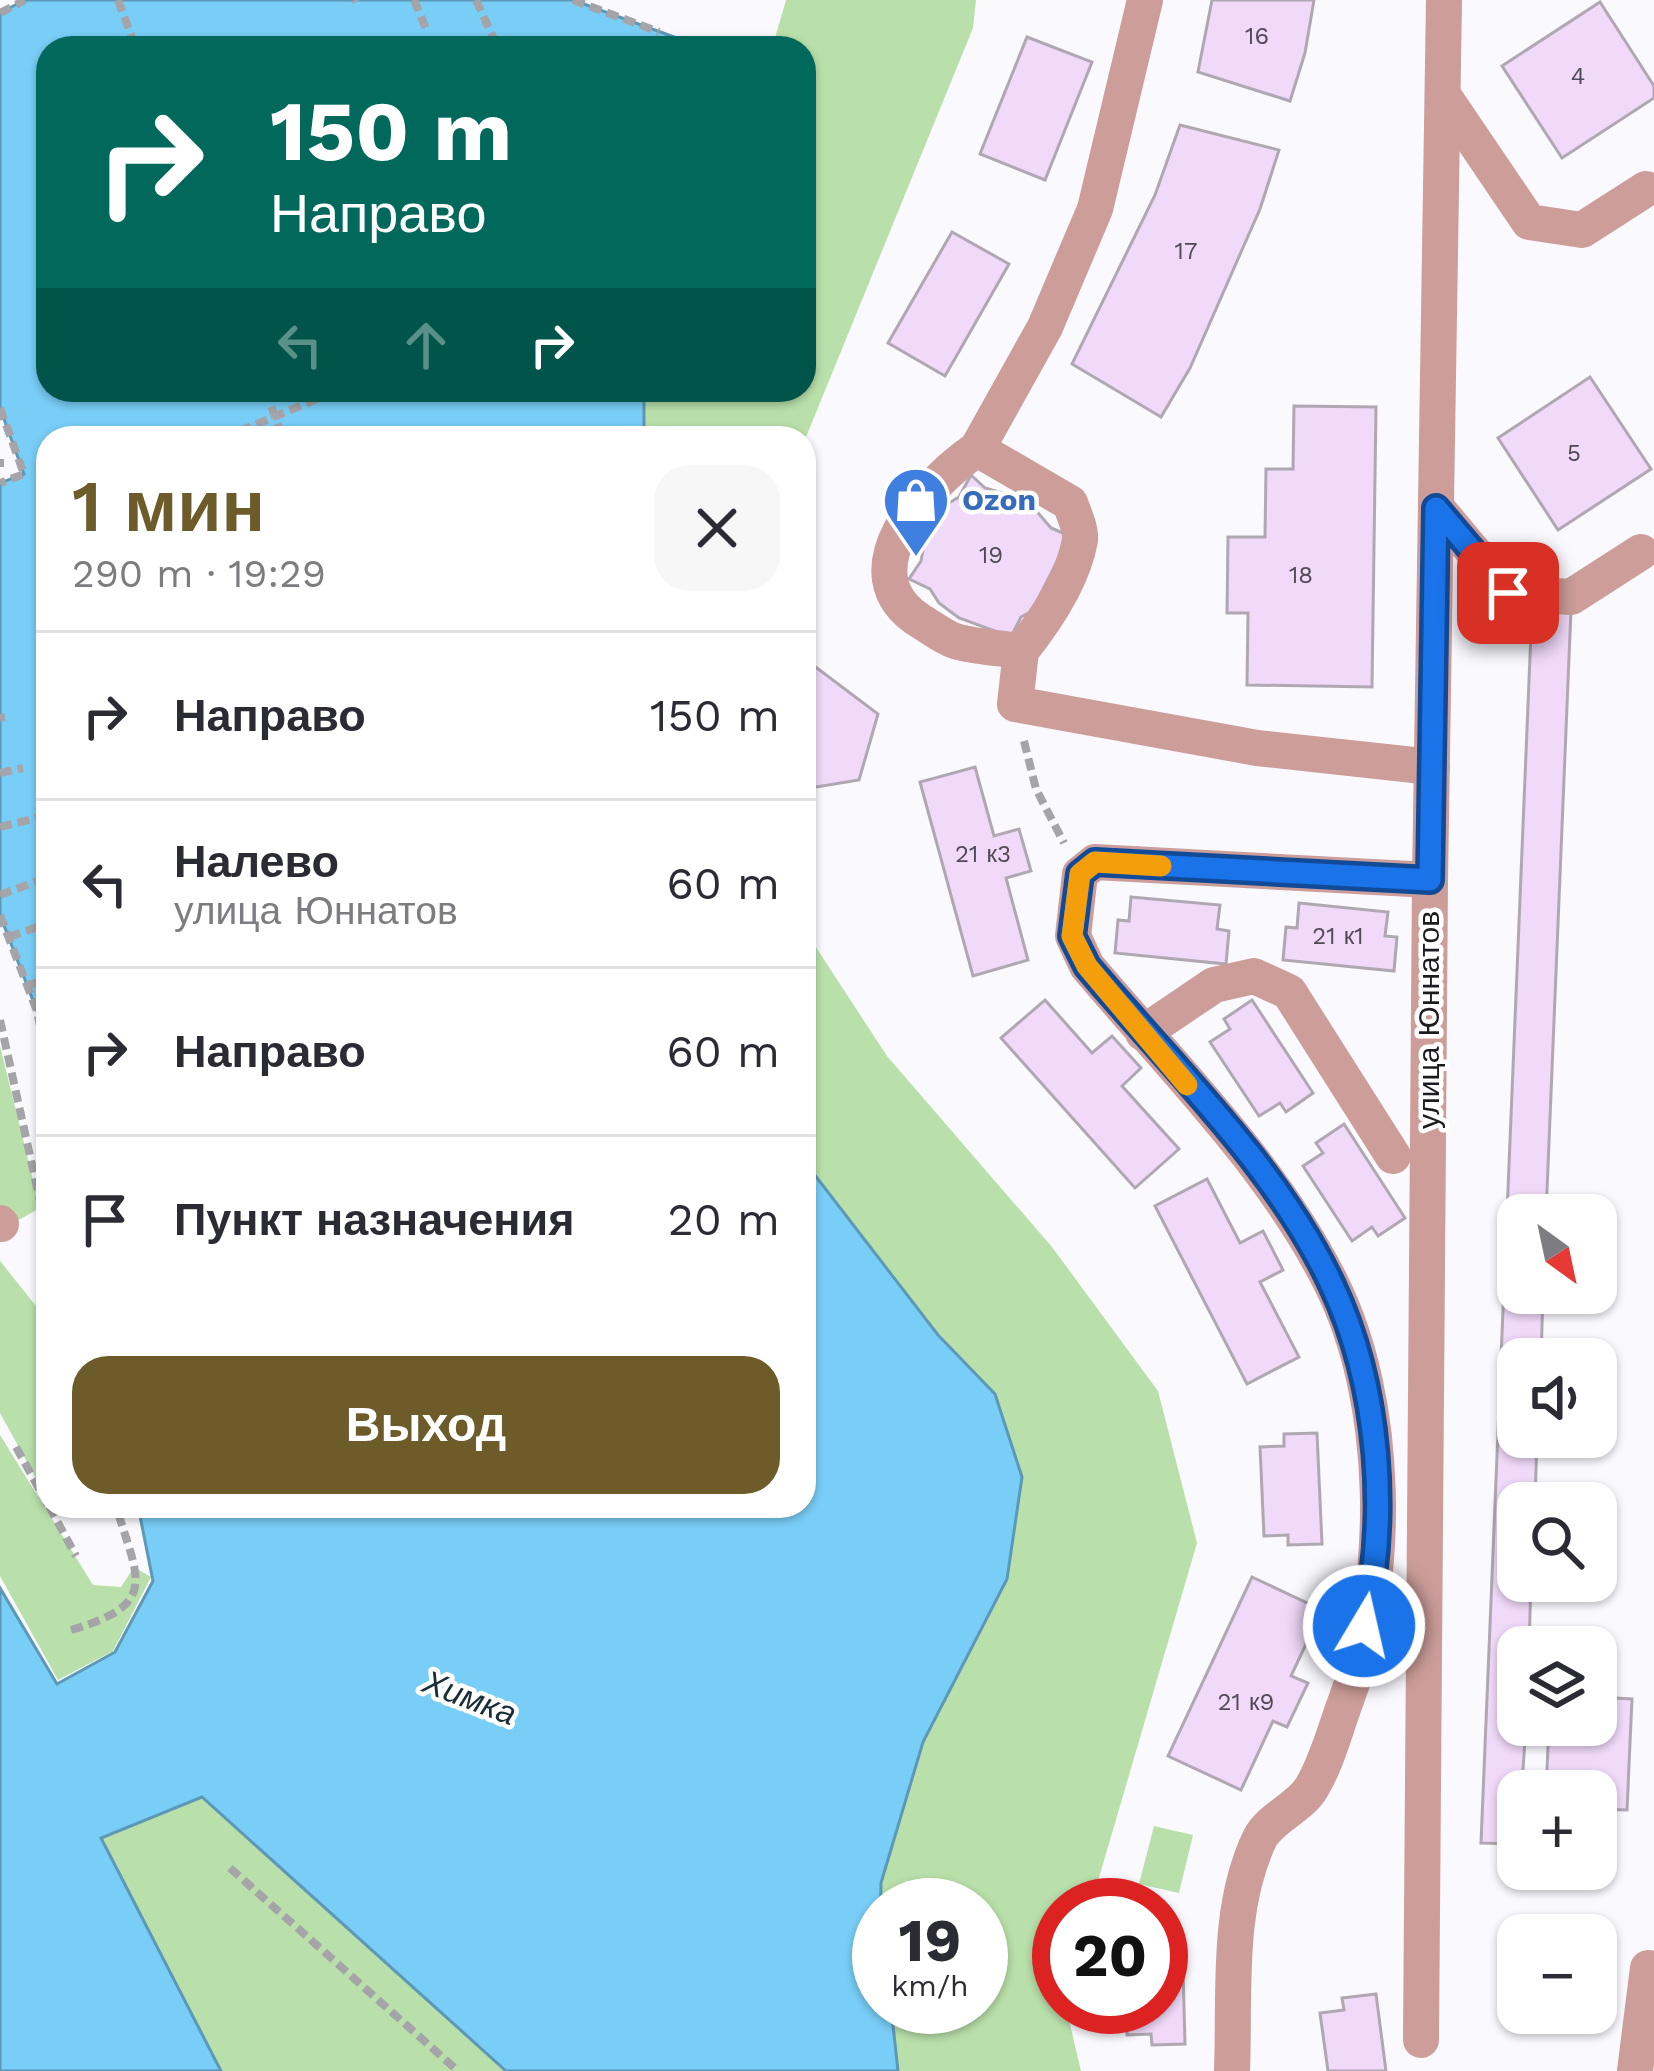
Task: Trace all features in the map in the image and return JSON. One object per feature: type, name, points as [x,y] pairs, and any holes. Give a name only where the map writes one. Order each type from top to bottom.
[{"type":"street","points":[[1021,651],[952,640],[908,614],[891,582],[893,546],[916,502],[946,470],[977,449],[1045,327],[1095,209],[1145,0]]},
{"type":"street","name":"улица Юннатов","points":[[1421,2040],[1430,880],[1444,0]]},
{"type":"street","points":[[1443,95],[1528,222],[1582,230],[1646,189]]},
{"type":"street","points":[[977,449],[1070,502],[1081,536],[1052,606],[1021,651],[1015,704],[1257,748],[1432,767]]},
{"type":"street","points":[[1436,508],[1508,593],[1571,597],[1641,552]]},
{"type":"street","points":[[1232,2071],[1239,1890],[1263,1832],[1311,1790],[1348,1695],[1372,1591],[1378,1498],[1366,1386],[1332,1285],[1266,1178],[1087,966],[1072,936],[1080,874],[1095,862],[1430,880]]},
{"type":"street","points":[[1143,1033],[1214,985],[1254,976],[1289,992],[1393,1156]]},
{"type":"street","points":[[1635,2071],[1648,1968],[1654,1969]]},
{"type":"path","points":[[0,13],[25,0]]},
{"type":"path","points":[[118,0],[132,36]]},
{"type":"path","points":[[414,0],[427,31]]},
{"type":"path","points":[[476,0],[492,36]]},
{"type":"path","points":[[572,0],[658,32]]},
{"type":"path","points":[[250,426],[308,402]]},
{"type":"path","points":[[0,408],[24,474],[0,483]]},
{"type":"path","points":[[1015,704],[1036,789],[1080,874]]},
{"type":"path","points":[[0,773],[23,768]]},
{"type":"path","points":[[0,827],[36,819]]},
{"type":"path","points":[[0,896],[36,882]]},
{"type":"path","points":[[0,915],[36,1012]]},
{"type":"path","points":[[9,937],[36,927]]},
{"type":"path","points":[[27,985],[36,983]]},
{"type":"path","points":[[0,1020],[36,1183]]},
{"type":"path","points":[[16,1447],[36,1483]]},
{"type":"path","points":[[55,1518],[76,1556]]},
{"type":"path","points":[[71,1630],[117,1614],[135,1592],[137,1578],[120,1518]]},
{"type":"path","points":[[230,1868],[458,2071]]},
{"type":"green space","points":[[786,0],[976,0],[973,28],[811,426],[644,426],[644,402],[816,402],[816,36],[776,36]]},
{"type":"green space","points":[[816,947],[887,1056],[1052,1247],[1158,1391],[1197,1543],[1099,1878],[1032,1878],[1032,2034],[1072,2034],[1081,2071],[898,2071],[894,2034],[1008,2034],[1008,1878],[882,1878],[923,1742],[1007,1579],[995,1394],[938,1335],[816,1177]]},
{"type":"green space","points":[[0,1046],[36,1192],[36,1210],[8,1226],[0,1219]]},
{"type":"green space","points":[[0,1261],[36,1306],[36,1478],[0,1413]]},
{"type":"green space","points":[[0,1435],[36,1493],[36,1518],[51,1518],[93,1585],[121,1587],[134,1567],[151,1577],[113,1651],[58,1680],[0,1576]]},
{"type":"green space","points":[[202,1797],[506,2071],[221,2071],[101,1837]]},
{"type":"green space","points":[[1154,1826],[1193,1835],[1183,1878],[1141,1878]]},
{"type":"water","points":[[25,0],[573,0],[672,36],[36,36],[36,402],[644,402],[644,426],[36,426],[36,1008],[0,915],[0,483],[24,474],[0,408],[0,13]]},
{"type":"water","name":"Химка","points":[[816,1177],[938,1335],[995,1394],[1022,1477],[1007,1579],[923,1742],[882,1878],[852,1878],[852,2034],[894,2034],[898,2071],[506,2071],[202,1797],[101,1838],[221,2071],[0,2071],[0,1588],[57,1684],[115,1652],[153,1581],[140,1518],[816,1518]]},
{"type":"building","points":[[1212,0],[1314,0],[1290,101],[1198,72]]},
{"type":"building","points":[[1600,2],[1654,86],[1654,98],[1562,158],[1502,66]]},
{"type":"building","points":[[1027,37],[1092,62],[1045,180],[980,154]]},
{"type":"building","points":[[1180,125],[1279,150],[1260,209],[1190,368],[1161,417],[1072,364],[1155,195]]},
{"type":"building","points":[[952,232],[1009,264],[945,376],[888,343]]},
{"type":"building","points":[[1590,377],[1651,469],[1558,530],[1498,438]]},
{"type":"building","points":[[1294,406],[1376,407],[1372,687],[1247,685],[1248,613],[1227,613],[1228,537],[1265,537],[1266,469],[1293,469]]},
{"type":"building","points":[[971,475],[985,488],[1027,500],[1051,528],[1070,536],[1032,611],[1021,617],[1011,637],[959,618],[930,589],[909,579],[921,561],[927,529],[944,506],[959,497]]},
{"type":"building","points":[[1532,608],[1571,609],[1547,1194],[1508,1194]]},
{"type":"building","points":[[816,667],[878,714],[859,780],[816,787]]},
{"type":"building","points":[[975,767],[994,836],[1019,829],[1031,871],[1006,878],[1028,960],[973,976],[920,782]]},
{"type":"building","points":[[1131,897],[1220,905],[1217,929],[1229,931],[1226,964],[1115,953],[1118,920],[1129,921]]},
{"type":"building","points":[[1299,903],[1388,912],[1385,936],[1397,937],[1394,971],[1283,960],[1286,927],[1297,928]]},
{"type":"building","points":[[1045,1000],[1092,1053],[1112,1036],[1141,1068],[1122,1086],[1179,1149],[1135,1188],[1001,1038]]},
{"type":"building","points":[[1252,1000],[1313,1093],[1286,1112],[1280,1103],[1259,1116],[1210,1042],[1230,1029],[1224,1019]]},
{"type":"building","points":[[1344,1124],[1405,1218],[1378,1236],[1372,1227],[1352,1241],[1303,1166],[1323,1153],[1316,1143]]},
{"type":"building","points":[[1207,1179],[1240,1243],[1263,1231],[1283,1270],[1260,1282],[1299,1357],[1247,1384],[1155,1206]]},
{"type":"building","points":[[1503,1314],[1542,1314],[1542,1338],[1502,1338]]},
{"type":"building","points":[[1317,1433],[1322,1544],[1288,1545],[1288,1535],[1264,1536],[1260,1447],[1284,1446],[1284,1434]]},
{"type":"building","points":[[1497,1456],[1536,1458],[1536,1482],[1497,1482],[1497,1602],[1530,1602],[1530,1626],[1497,1626],[1497,1746],[1525,1746],[1523,1770],[1497,1770],[1497,1843],[1481,1843]]},
{"type":"building","points":[[1252,1577],[1322,1610],[1291,1676],[1308,1683],[1287,1727],[1273,1721],[1241,1790],[1168,1756]]},
{"type":"building","points":[[1617,1698],[1632,1699],[1627,1810],[1617,1810],[1617,1770],[1547,1770],[1548,1746],[1617,1746]]},
{"type":"building","points":[[1376,1994],[1386,2071],[1328,2071],[1320,2013],[1344,2010],[1342,1998]]},
{"type":"building","points":[[1151,2034],[1185,2034],[1185,2044],[1152,2045]]},
{"type":"slow traffic","points":[[1161,866],[1095,862],[1080,874],[1072,936],[1087,966],[1187,1085]]},
{"type":"place","name":"Ozon","points":[[916,559]]},
{"type":"route","points":[[1364,1626],[1372,1591],[1378,1498],[1366,1386],[1332,1285],[1266,1178],[1087,966],[1072,936],[1080,874],[1095,862],[1430,880],[1436,508],[1508,593]]}]
